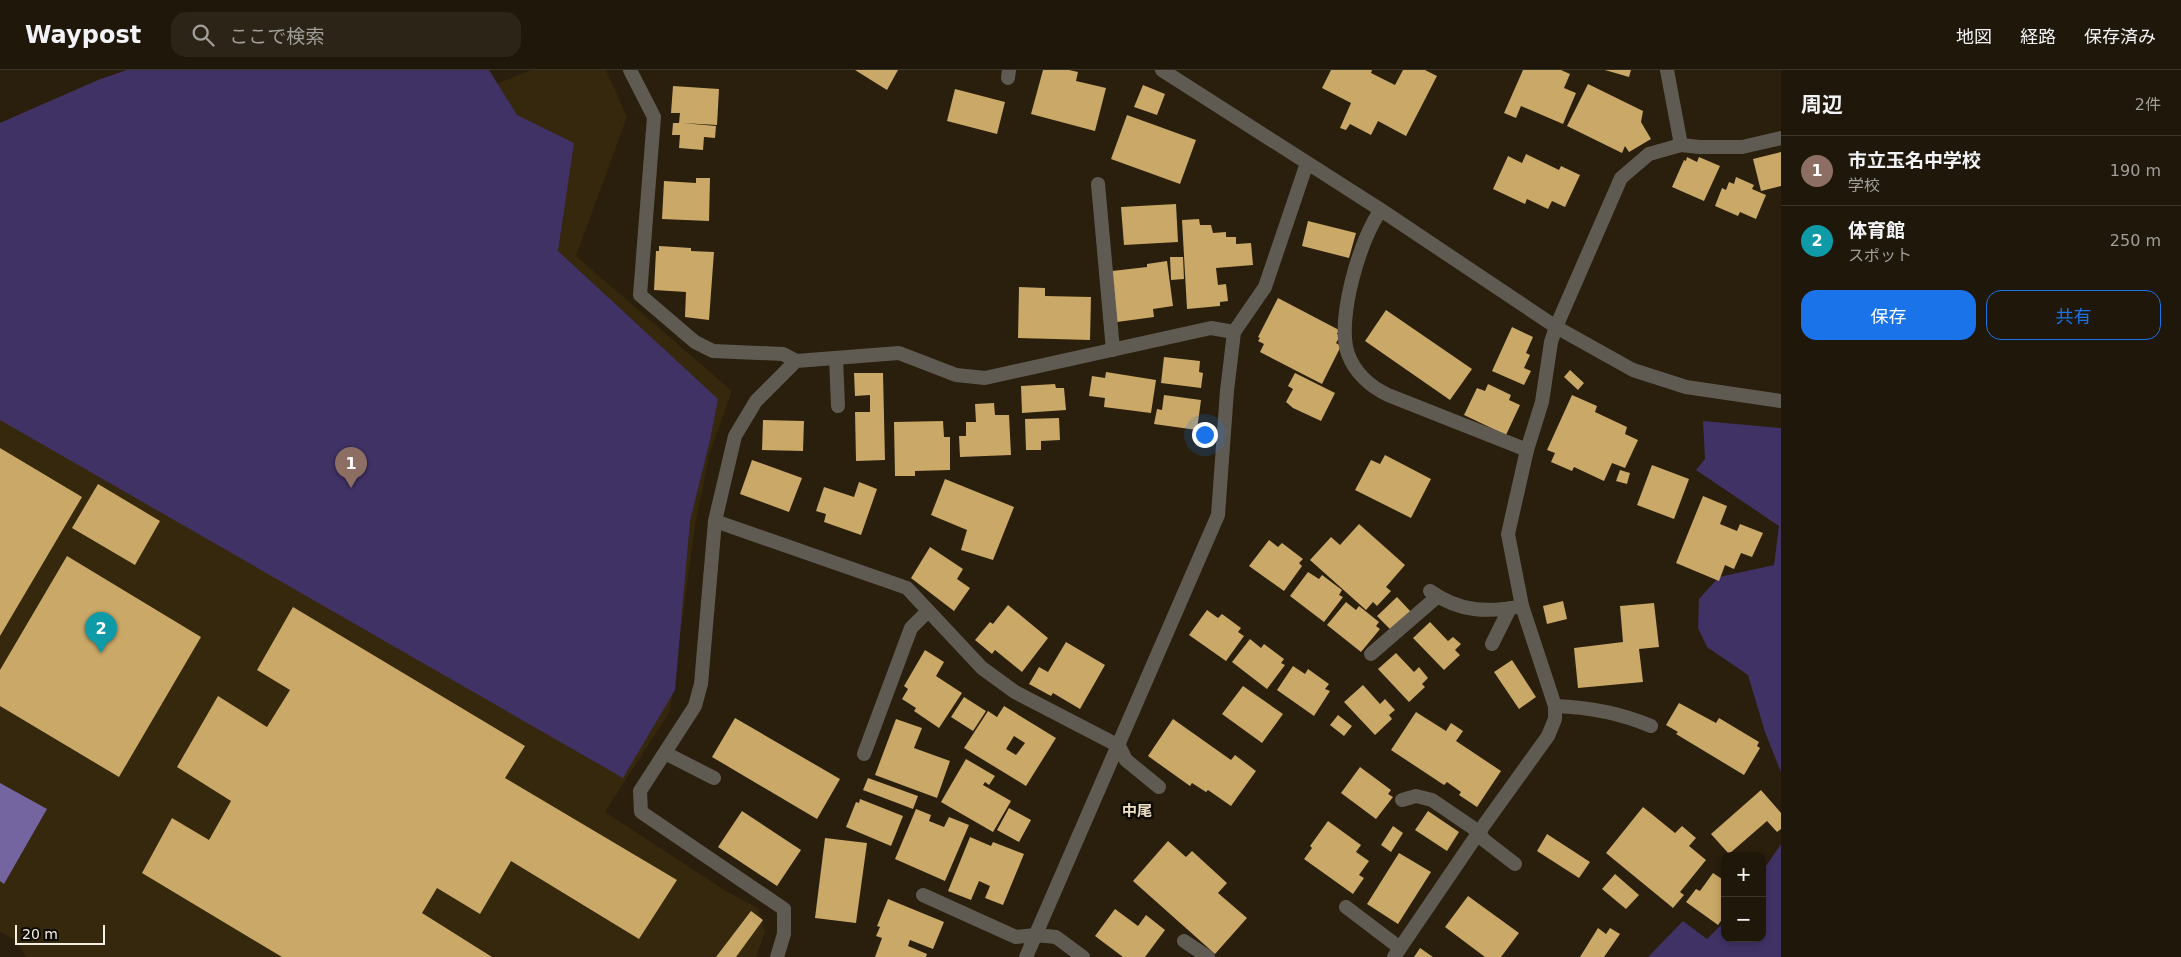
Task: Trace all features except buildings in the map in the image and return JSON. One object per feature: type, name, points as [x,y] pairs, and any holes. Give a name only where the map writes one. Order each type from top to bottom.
[{"type":"street","points":[[630,70],[654,117],[640,295],[695,342],[713,351],[782,354],[796,362],[899,353],[956,375],[984,378],[1211,328],[1234,332]]},
{"type":"street","points":[[1162,70],[1381,210],[1556,327],[1632,370],[1686,386],[1781,401]]},
{"type":"street","points":[[1666,70],[1681,145]]},
{"type":"street","points":[[1346,908],[1397,952],[1479,832],[1548,736],[1555,719],[1555,706],[1516,607],[1508,534],[1527,450],[1542,402],[1551,342],[1621,178],[1649,154],[1681,145],[1742,147],[1781,138]]},
{"type":"street","points":[[1026,957],[1218,516],[1227,391],[1234,332],[1265,287],[1307,163]]},
{"type":"street","points":[[1098,184],[1113,350]]},
{"type":"street","points":[[1381,210],[1371,224],[1348,294],[1345,330],[1348,354],[1360,374],[1372,387],[1388,395],[1527,450]]},
{"type":"street","points":[[836,358],[838,406]]},
{"type":"street","points":[[777,957],[784,934],[784,909],[641,812],[640,791],[695,706],[701,684],[715,521],[735,436],[756,401],[796,362]]},
{"type":"street","points":[[715,521],[907,588],[982,668],[1015,692],[1119,746],[1126,760],[1159,787]]},
{"type":"street","points":[[1371,654],[1434,594],[1445,602],[1466,608],[1492,611],[1516,607]]},
{"type":"street","points":[[1492,644],[1516,607]]},
{"type":"street","points":[[864,754],[911,628],[928,611]]},
{"type":"street","points":[[1555,706],[1627,716],[1651,726]]},
{"type":"street","points":[[665,753],[714,778]]},
{"type":"street","points":[[1402,800],[1416,796],[1432,800],[1479,832],[1484,840],[1515,864]]},
{"type":"street","points":[[923,895],[1016,938],[1035,935],[1056,937],[1084,957]]},
{"type":"street","points":[[1184,941],[1208,957]]},
{"type":"shaded area","points":[[127,70],[487,88],[531,70],[606,70],[627,117],[576,256],[732,391],[710,452],[695,525],[670,711],[605,812],[726,891],[758,908],[765,932],[756,957],[26,957],[16,940],[0,932],[0,123],[98,80]]},
{"type":"shaded area","points":[[127,70],[489,70],[517,115],[574,143],[558,251],[718,399],[690,521],[675,690],[623,778],[0,420],[0,123],[98,80]]},
{"type":"shaded area","points":[[1703,421],[1781,428],[1781,772],[1765,732],[1748,675],[1707,647],[1698,628],[1699,599],[1719,577],[1774,565],[1779,526],[1696,470],[1705,459]]},
{"type":"shaded area","points":[[0,783],[47,809],[4,884],[0,881]]},
{"type":"shaded area","points":[[1781,844],[1781,957],[1648,957],[1683,921],[1707,939],[1721,925],[1721,942],[1766,942],[1766,866]]},
{"type":"place","name":"市立玉名中学校","points":[[351,488]]},
{"type":"place","name":"体育館","points":[[101,653]]},
{"type":"district","name":"中尾","points":[[1137,811]]}]
